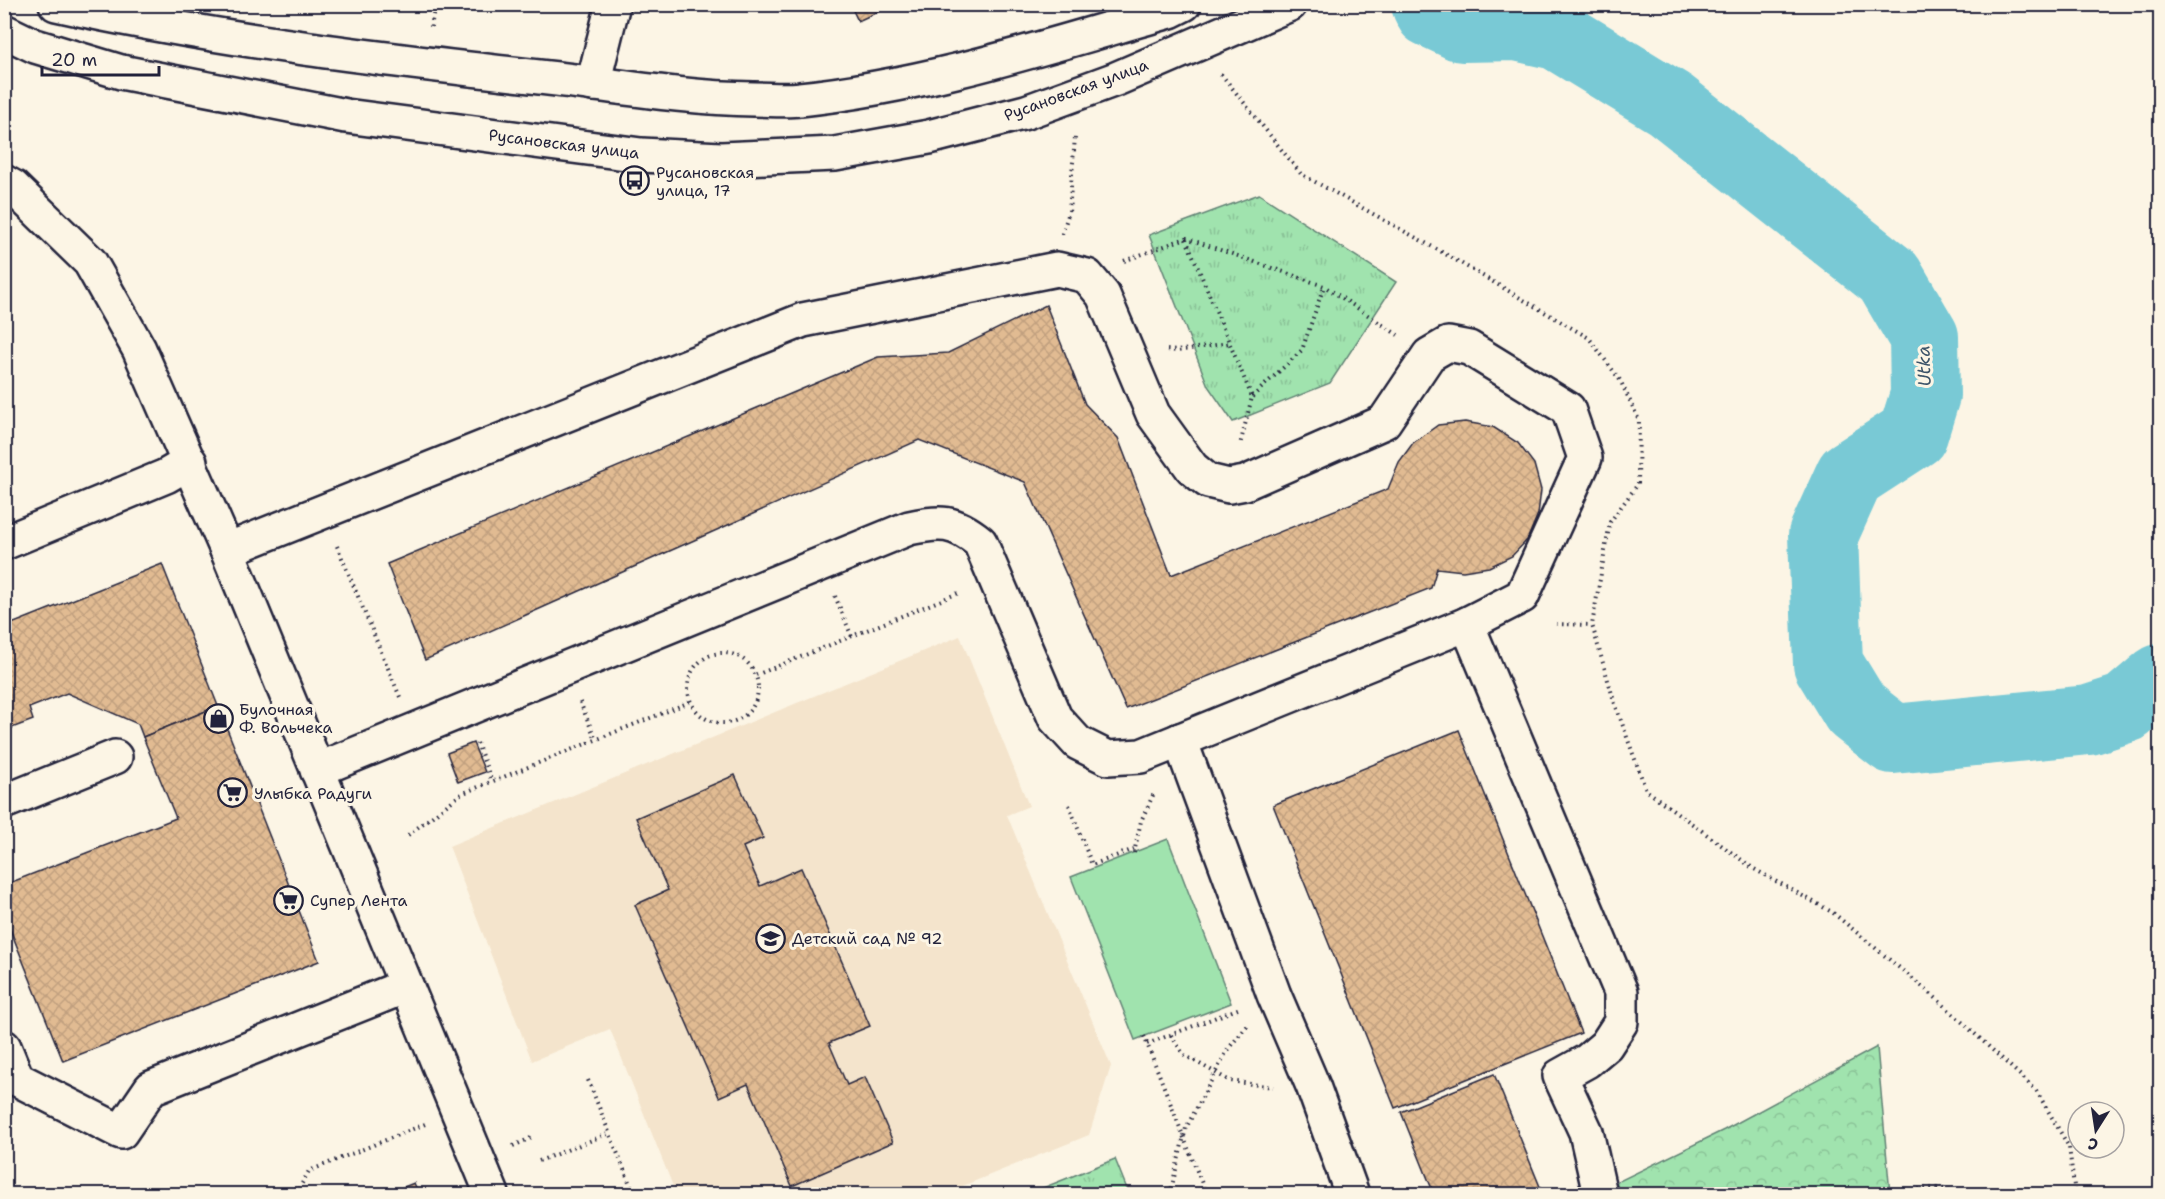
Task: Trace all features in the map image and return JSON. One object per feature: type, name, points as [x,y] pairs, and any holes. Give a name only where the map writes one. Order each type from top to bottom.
[{"type":"street","points":[[56,4],[120,19],[425,64],[717,99],[797,100],[899,85],[972,67],[1170,11],[1184,4]]},
{"type":"street","points":[[593,84],[613,4]]},
{"type":"street","name":"Русановская улица","points":[[4,31],[35,46],[121,72],[346,116],[641,155],[721,159],[835,154],[929,137],[1026,111],[1116,79],[1290,4]]},
{"type":"street","points":[[4,182],[13,187],[90,262],[139,349],[227,550],[492,1194]]},
{"type":"street","points":[[227,550],[803,320],[1072,273],[1103,295],[1153,414],[1192,468],[1208,481],[1229,486],[1245,483],[1384,423],[1429,355],[1448,344],[1469,348],[1568,410],[1585,458],[1522,596],[1467,624],[1141,756],[1108,758],[1078,743],[1055,718],[980,542],[963,528],[934,522],[909,528],[317,770]]},
{"type":"street","points":[[4,543],[166,476],[190,462]]},
{"type":"street","points":[[1467,624],[1621,992],[1621,1022],[1606,1045],[1587,1062],[1560,1076],[1586,1132],[1600,1194]]},
{"type":"street","points":[[1180,740],[1274,995],[1313,1086],[1352,1194]]},
{"type":"street","points":[[4,802],[115,758]]},
{"type":"street","points":[[4,1047],[17,1079],[121,1132],[151,1088],[406,986]]},
{"type":"path","points":[[429,36],[435,4]]},
{"type":"path","points":[[1220,72],[1301,174],[1440,251],[1589,338],[1620,380],[1639,420],[1638,484],[1610,522],[1592,625],[1614,701],[1646,789],[1754,869],[1832,912],[1937,999],[2037,1090],[2069,1147],[2075,1194]]},
{"type":"path","points":[[1075,136],[1069,212],[1057,249],[1072,273],[1186,238],[1324,286],[1429,355]]},
{"type":"path","points":[[1186,238],[1252,397]]},
{"type":"path","points":[[1229,486],[1252,397],[1302,350],[1324,286]]},
{"type":"path","points":[[1125,347],[1178,351],[1229,343]]},
{"type":"path","points":[[323,512],[414,730]]},
{"type":"path","points":[[756,675],[996,578]]},
{"type":"path","points":[[1556,624],[1592,625]]},
{"type":"path","points":[[728,653],[736,656],[745,660],[756,675],[759,693],[751,711],[736,721],[718,724],[701,717],[690,702],[687,683],[690,675],[694,666],[709,655],[728,653]]},
{"type":"path","points":[[408,835],[461,794],[690,702]]},
{"type":"path","points":[[1069,805],[1092,865],[1134,850],[1141,821],[1155,790]]},
{"type":"path","points":[[1147,1044],[1274,995]]},
{"type":"path","points":[[1170,1194],[1186,1128],[1228,1049],[1274,995]]},
{"type":"path","points":[[1171,1035],[1184,1055],[1230,1081],[1268,1088],[1313,1086]]},
{"type":"path","points":[[1144,1036],[1206,1194]]},
{"type":"path","points":[[588,1080],[634,1194]]},
{"type":"path","points":[[296,1194],[309,1171],[431,1121]]},
{"type":"path","points":[[539,1161],[610,1133]]},
{"type":"path","points":[[1901,1194],[1928,1188],[1953,1190],[1963,1194]]},
{"type":"path","points":[[1131,1194],[1146,1194]]},
{"type":"shaded area","name":"Детский сад № 92","points":[[960,636],[1029,806],[1007,815],[1111,1066],[1089,1135],[943,1194],[676,1194],[610,1029],[532,1061],[449,846]]},
{"type":"green space","points":[[1259,194],[1396,282],[1330,383],[1233,422],[1208,386],[1149,235]]},
{"type":"green space","points":[[1168,839],[1231,1003],[1135,1040],[1071,877]]},
{"type":"green space","points":[[1877,1047],[1890,1194],[1617,1194],[1613,1184],[1724,1130]]},
{"type":"green space","points":[[1115,1159],[1129,1194],[1028,1194]]},
{"type":"building","points":[[850,4],[895,4],[858,21]]},
{"type":"building","points":[[1046,305],[1085,404],[1118,438],[1171,575],[1388,489],[1399,462],[1413,443],[1438,425],[1465,422],[1493,427],[1518,443],[1534,464],[1541,490],[1538,514],[1527,540],[1512,556],[1489,567],[1463,571],[1437,568],[1431,588],[1126,709],[1025,482],[919,440],[425,660],[387,564],[878,357],[948,353]]},
{"type":"building","points":[[162,564],[218,706],[143,737],[138,724],[67,693],[29,708],[33,720],[4,731],[4,627]]},
{"type":"building","points":[[218,706],[319,961],[63,1061],[4,914],[4,885],[176,818],[143,737]]},
{"type":"building","points":[[1459,730],[1581,1033],[1395,1108],[1273,805]]},
{"type":"building","points":[[473,743],[485,772],[458,782],[447,753]]},
{"type":"building","points":[[735,775],[763,838],[743,847],[760,886],[801,868],[870,1026],[829,1043],[847,1085],[865,1077],[893,1142],[792,1186],[748,1084],[719,1097],[635,905],[668,890],[636,818]]},
{"type":"building","points":[[1494,1074],[1543,1194],[1434,1194],[1401,1112]]},
{"type":"building","points":[[414,1183],[419,1194],[386,1194]]},
{"type":"waterway","name":"Utka","points":[[1426,4],[1430,12],[1462,27],[1517,26],[1557,35],[1670,104],[1889,277],[1924,337],[1925,395],[1913,434],[1850,475],[1823,535],[1828,664],[1856,710],[1893,739],[2089,720],[2126,708],[2160,679]]},
{"type":"place","name":"Русановская улица, 17","points":[[635,181]]},
{"type":"place","name":"Булочная Ф. Вольчека","points":[[218,718]]},
{"type":"place","name":"Улыбка Радуги","points":[[233,793]]},
{"type":"place","name":"Супер Лента","points":[[289,900]]},
{"type":"place","name":"Детский сад № 92","points":[[771,938]]}]
